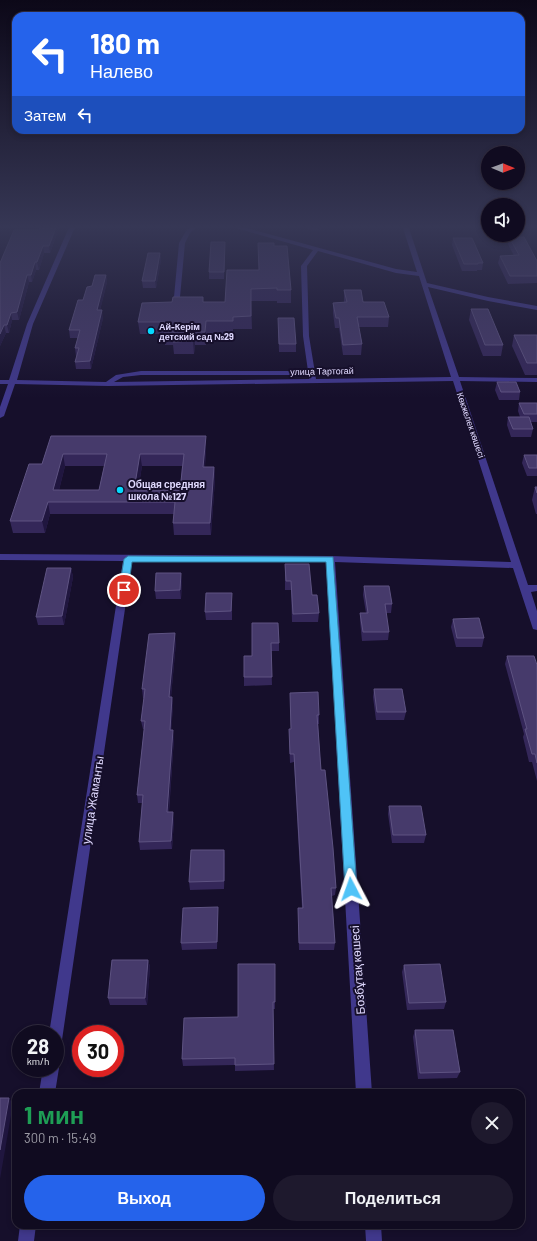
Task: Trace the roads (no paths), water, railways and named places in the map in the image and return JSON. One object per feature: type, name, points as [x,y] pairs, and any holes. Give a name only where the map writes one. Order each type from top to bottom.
[{"type":"street","points":[[0,416],[8,397],[11,382],[30,324],[48,283]]},
{"type":"street","points":[[177,297],[178,283]]},
{"type":"street","points":[[304,283],[306,336],[312,377]]},
{"type":"street","points":[[424,284],[488,299],[537,308]]},
{"type":"street","name":"Көкжелек көшесі","points":[[424,284],[537,626]]},
{"type":"street","name":"улица Тартогай","points":[[0,382],[108,384],[312,377],[537,380]]},
{"type":"street","points":[[0,557],[128,559],[330,559],[518,565]]},
{"type":"street","name":"улица Жаманты","points":[[57,1025],[128,559]]},
{"type":"street","name":"Бозбұтақ көшесі","points":[[330,559],[364,1089]]},
{"type":"street","points":[[525,588],[537,588]]},
{"type":"street","points":[[48,1089],[50,1077]]},
{"type":"street","points":[[26,1241],[28,1229]]},
{"type":"street","points":[[373,1229],[374,1241]]},
{"type":"place","name":"Ай-Керім детский сад №29","points":[[151,331]]},
{"type":"place","name":"Общая средняя школа №127","points":[[120,490]]}]
